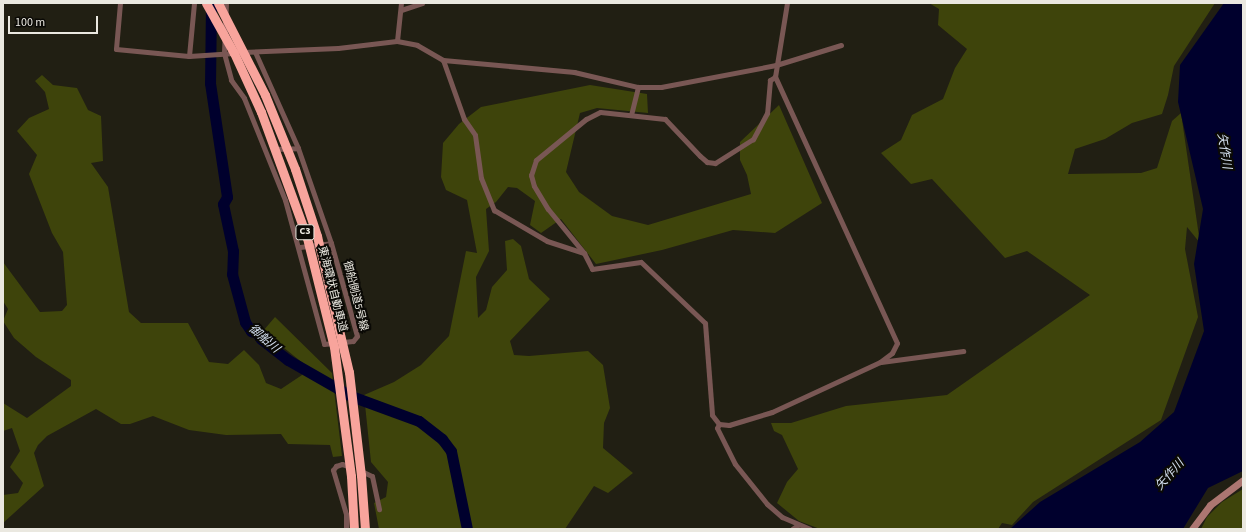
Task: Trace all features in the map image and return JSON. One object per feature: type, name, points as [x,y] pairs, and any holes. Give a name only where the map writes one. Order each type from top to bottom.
[{"type":"highway","name":"東海環状自動車道","points":[[206,3],[234,53],[261,112],[307,238],[335,354],[351,476],[354,529]]},
{"type":"highway","name":"東海環状自動車道","points":[[218,3],[265,95],[295,170],[317,236],[349,372],[361,475],[365,529]]},
{"type":"main road","points":[[1192,529],[1210,505],[1243,480]]},
{"type":"street","points":[[120,3],[116,49],[189,56],[397,41],[417,45],[443,60],[574,72],[638,87],[661,87],[776,65],[841,45]]},
{"type":"street","points":[[189,56],[194,3]]},
{"type":"street","name":"御船側道5号線","points":[[226,3],[222,53],[231,80],[244,98],[285,200],[300,248],[324,344],[353,341],[357,336],[331,243],[298,148],[255,52]]},
{"type":"street","points":[[397,41],[401,3]]},
{"type":"street","points":[[401,10],[422,3]]},
{"type":"street","points":[[775,76],[770,80],[767,112],[753,139],[715,163],[707,162],[700,156],[664,119],[600,112],[586,118],[536,160],[531,175],[534,186],[548,209],[584,253],[592,269],[641,262],[705,323],[712,415],[719,424],[729,425],[772,412],[880,362],[895,349],[896,336],[829,195],[775,76],[787,3]]},
{"type":"street","points":[[443,60],[464,119],[475,135],[481,178],[494,210],[547,241],[584,253]]},
{"type":"street","points":[[631,115],[638,87]]},
{"type":"street","points":[[265,150],[298,148]]},
{"type":"street","points":[[300,248],[331,243]]},
{"type":"street","points":[[880,362],[963,351]]},
{"type":"street","points":[[719,424],[717,428],[735,464],[748,482],[772,508],[798,525],[810,529]]},
{"type":"street","points":[[346,529],[346,514],[333,470],[336,466],[342,464],[372,476],[379,509]]},
{"type":"street","points":[[792,529],[798,525]]},
{"type":"green space","points":[[929,3],[1215,3],[1174,66],[1168,95],[1162,114],[1132,123],[1105,139],[1075,149],[1068,174],[1141,173],[1157,168],[1172,121],[1181,113],[1200,243],[1187,227],[1185,249],[1198,317],[1161,420],[1033,502],[1012,525],[1002,523],[998,529],[820,529],[799,521],[777,503],[787,482],[798,469],[782,435],[774,431],[771,423],[791,423],[846,406],[947,395],[1090,295],[1027,251],[1005,258],[932,179],[911,184],[881,153],[901,140],[912,115],[943,99],[955,68],[967,49],[938,25],[939,9]]},
{"type":"green space","points":[[42,75],[53,85],[77,88],[88,110],[101,116],[103,161],[91,163],[108,187],[129,312],[141,323],[188,323],[209,362],[228,364],[244,350],[259,365],[266,383],[281,389],[302,375],[304,364],[263,331],[275,317],[332,373],[342,456],[333,457],[330,445],[288,444],[281,434],[226,435],[189,430],[153,416],[130,424],[121,424],[96,409],[47,436],[38,445],[34,453],[44,486],[3,523],[3,495],[18,493],[23,483],[10,467],[20,451],[12,428],[3,431],[3,403],[27,418],[71,386],[71,380],[36,357],[14,338],[3,321],[8,309],[3,301],[3,262],[40,312],[62,311],[67,305],[63,252],[52,233],[29,174],[37,155],[17,131],[29,118],[49,109],[45,92],[35,81]]},
{"type":"green space","points":[[590,85],[647,94],[648,113],[597,108],[580,113],[566,172],[579,192],[612,216],[648,225],[751,194],[747,175],[740,160],[740,142],[779,105],[822,203],[775,233],[733,230],[662,250],[596,264],[561,219],[541,233],[530,225],[535,201],[517,188],[508,187],[496,202],[486,209],[489,251],[476,277],[478,318],[486,310],[492,287],[507,270],[505,241],[513,239],[521,246],[529,279],[550,299],[510,341],[514,355],[529,356],[588,351],[603,365],[610,408],[604,423],[603,448],[633,473],[608,493],[594,486],[565,529],[379,529],[374,503],[386,497],[388,482],[371,462],[364,395],[394,382],[421,365],[449,336],[466,251],[477,253],[467,200],[446,190],[441,177],[443,143],[459,124],[481,107]]},
{"type":"green space","points":[[1243,489],[1243,529],[1201,529],[1207,517],[1222,502]]},
{"type":"water","name":"矢作川","points":[[1224,3],[1243,3],[1243,471],[1208,488],[1183,529],[1010,529],[1040,502],[1140,442],[1174,412],[1204,331],[1194,264],[1203,209],[1178,102],[1180,65]]},
{"type":"waterway","name":"御船川","points":[[211,4],[210,83],[227,197],[223,204],[233,251],[232,274],[245,322],[251,331],[257,333],[261,339],[288,360],[351,396],[419,421],[442,439],[451,451],[467,529]]}]
